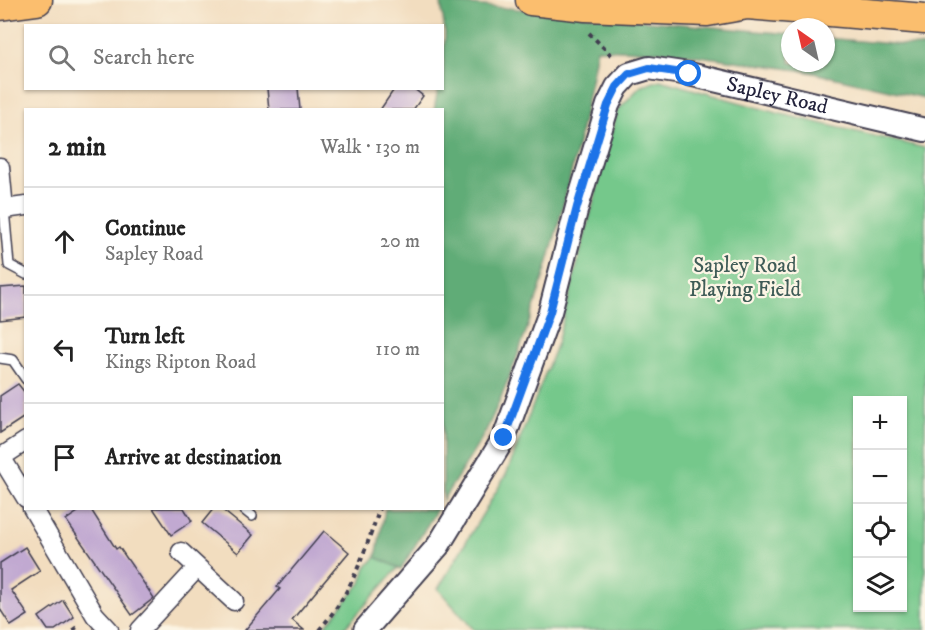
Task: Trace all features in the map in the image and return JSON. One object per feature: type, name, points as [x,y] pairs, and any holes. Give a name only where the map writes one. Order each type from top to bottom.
[{"type":"highway","points":[[0,5],[37,0]]},
{"type":"highway","points":[[531,0],[586,6],[638,2],[707,11],[743,2],[925,19]]},
{"type":"street","name":"Sapley Road","points":[[629,74],[649,68],[689,74],[925,130]]},
{"type":"street","points":[[365,630],[438,546],[504,438],[550,312],[577,207],[608,105],[617,87],[629,74]]},
{"type":"street","points":[[0,167],[4,209],[24,206]]},
{"type":"street","points":[[24,442],[1,458],[24,495]]},
{"type":"street","points":[[33,510],[95,615],[109,630]]},
{"type":"street","points":[[181,552],[234,601]]},
{"type":"street","points":[[140,630],[197,568]]},
{"type":"lane","points":[[4,209],[9,265],[24,273]]},
{"type":"lane","points":[[0,358],[13,360],[24,376]]},
{"type":"lane","points":[[244,510],[252,516]]},
{"type":"path","points":[[583,26],[629,74]]},
{"type":"path","points":[[319,630],[339,607],[351,586],[379,510]]},
{"type":"green space","points":[[441,2],[781,33],[781,68],[671,52],[597,49],[555,237],[526,331],[487,428],[444,498],[444,108],[434,108],[438,90],[444,90],[444,24]]},
{"type":"green space","points":[[835,39],[925,47],[925,98],[809,72],[835,72]]},
{"type":"green space","name":"Sapley Road Playing Field","points":[[660,80],[777,113],[925,148],[925,630],[474,630],[438,589],[506,475],[557,343],[617,111],[640,87]]},
{"type":"green space","points":[[385,510],[436,510],[401,569],[376,557]]},
{"type":"green space","points":[[376,557],[399,567],[343,630],[322,630],[361,583],[366,567]]},
{"type":"building","points":[[267,90],[298,90],[300,108],[269,108]]},
{"type":"building","points":[[394,90],[416,90],[423,96],[414,108],[381,108]]},
{"type":"building","points":[[24,286],[24,317],[0,320],[0,288]]},
{"type":"building","points":[[18,384],[24,392],[24,417],[0,433],[0,396]]},
{"type":"building","points":[[81,510],[91,510],[116,549],[119,547],[154,598],[132,615],[66,520]]},
{"type":"building","points":[[154,510],[185,510],[192,521],[171,535]]},
{"type":"building","points":[[212,510],[222,510],[253,535],[238,553],[202,523]]},
{"type":"building","points":[[324,531],[349,552],[292,620],[304,630],[245,630],[280,589],[277,587]]},
{"type":"building","points":[[25,547],[40,571],[11,590],[28,615],[11,626],[0,609],[0,563]]},
{"type":"building","points":[[63,600],[74,617],[55,630],[48,630],[39,617]]},
{"type":"route","points":[[504,438],[550,312],[577,207],[608,105],[617,87],[629,74],[649,68],[689,74]]}]
